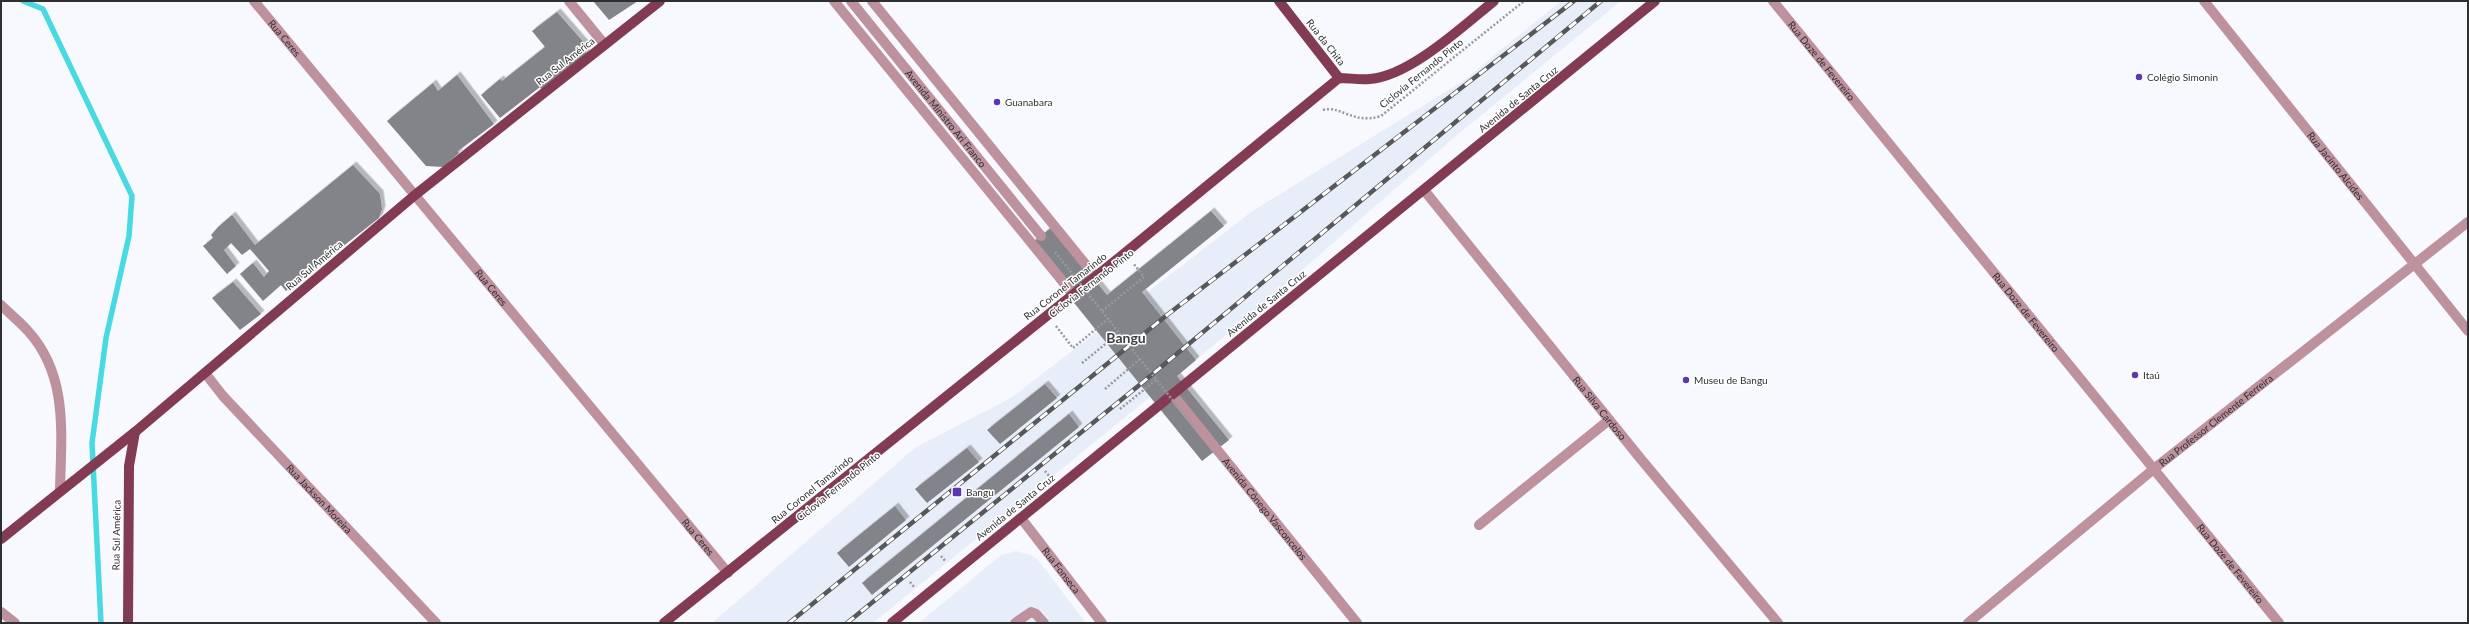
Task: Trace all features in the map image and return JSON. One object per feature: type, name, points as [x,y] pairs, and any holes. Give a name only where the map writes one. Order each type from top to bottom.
[{"type":"main road","name":"Rua Sul América","points":[[128,623],[129,466],[135,432],[415,195],[660,1]]},
{"type":"main road","name":"Rua da Chita","points":[[1279,1],[1339,78]]},
{"type":"main road","points":[[1339,78],[1371,79],[1399,70],[1427,54],[1494,1]]},
{"type":"main road","name":"Avenida de Santa Cruz","points":[[892,623],[1655,1]]},
{"type":"main road","name":"Rua Coronel Tamarindo","points":[[664,623],[1096,276],[1339,78]]},
{"type":"main road","points":[[1,540],[135,432]]},
{"type":"street","name":"Rua Ceres","points":[[254,1],[728,573]]},
{"type":"street","points":[[569,1],[605,45]]},
{"type":"street","points":[[834,1],[1073,294]]},
{"type":"street","name":"Avenida Ministro Ari Franco","points":[[851,1],[1041,236]]},
{"type":"street","points":[[872,1],[1096,276]]},
{"type":"street","name":"Rua Doze de Fevereiro","points":[[1773,1],[2155,468],[2279,623]]},
{"type":"street","name":"Rua Jacinto Alcides","points":[[2204,1],[2468,331]]},
{"type":"street","name":"Rua Silva Cardoso","points":[[1424,190],[1609,420],[1778,623]]},
{"type":"street","name":"Rua Professor Clemente Ferreira","points":[[1968,623],[2155,468],[2468,222]]},
{"type":"street","points":[[1,305],[28,331],[46,357],[58,389],[62,425],[60,491]]},
{"type":"street","name":"Rua Jackson Moreira","points":[[205,373],[223,396],[436,623]]},
{"type":"street","name":"Avenida Cônego Vasconcelos","points":[[1173,395],[1357,623]]},
{"type":"street","points":[[1479,525],[1609,420]]},
{"type":"street","name":"Rua Fonseca","points":[[1020,518],[1102,623]]},
{"type":"street","points":[[1,612],[15,623]]},
{"type":"street","points":[[1015,623],[1030,612],[1036,614],[1044,623]]},
{"type":"path","name":"Ciclovia Fernando Pinto","points":[[1316,113],[1331,109],[1358,119],[1380,116],[1524,1]]},
{"type":"path","points":[[1055,252],[1197,431]]},
{"type":"path","name":"Ciclovia Fernando Pinto","points":[[1126,266],[1138,257]]},
{"type":"path","points":[[1102,311],[1144,277],[1138,270]]},
{"type":"path","name":"Ciclovia Fernando Pinto","points":[[1084,299],[1096,290]]},
{"type":"path","points":[[1047,314],[1073,348],[1108,319]]},
{"type":"path","points":[[1082,363],[1119,333]]},
{"type":"path","points":[[1105,389],[1140,360]]},
{"type":"path","points":[[1120,409],[1156,380]]},
{"type":"shaded area","points":[[1561,1],[1621,1],[1451,140],[1254,312],[873,623],[712,623],[916,447],[1011,398],[1251,212],[1463,81]]},
{"type":"shaded area","points":[[1016,551],[1031,555],[1038,560],[1086,623],[919,623],[1001,555]]},
{"type":"building","points":[[593,1],[638,1],[609,20]]},
{"type":"building","points":[[557,12],[586,45],[586,55],[542,90],[540,87],[500,118],[481,95],[500,79],[502,81],[545,47],[532,31]]},
{"type":"building","points":[[457,75],[494,124],[458,151],[459,153],[443,167],[426,166],[387,121],[433,83],[438,91]]},
{"type":"building","points":[[353,165],[380,194],[382,209],[379,218],[286,291],[281,285],[263,301],[240,274],[253,263],[264,277],[269,271],[250,249],[242,255],[231,243],[224,250],[236,266],[227,274],[203,246],[213,238],[211,235],[218,227],[232,215],[255,245]]},
{"type":"building","points":[[1211,211],[1224,226],[1142,292],[1196,360],[1177,376],[1229,440],[1202,461],[1028,246],[1052,227],[1107,295]]},
{"type":"building","points":[[233,282],[261,314],[240,330],[212,298]]},
{"type":"building","points":[[1045,384],[1057,398],[1000,444],[987,430]]},
{"type":"building","points":[[1069,414],[1079,427],[872,595],[862,583]]},
{"type":"building","points":[[967,448],[979,462],[927,503],[915,489]]},
{"type":"building","points":[[895,506],[906,520],[849,567],[837,553]]},
{"type":"waterway","points":[[23,1],[43,9],[132,196],[129,236],[106,338],[92,443],[101,623]]},
{"type":"railway","points":[[789,623],[1167,315],[1574,1]]},
{"type":"railway","points":[[847,623],[1137,387],[1601,1]]},
{"type":"place","name":"Colégio Simonin","points":[[2139,77]]},
{"type":"place","name":"Guanabara","points":[[997,102]]},
{"type":"place","name":"Itaú","points":[[2135,375]]},
{"type":"place","name":"Museu de Bangu","points":[[1686,380]]},
{"type":"place","name":"Bangu","points":[[957,492]]},
{"type":"district","name":"Bangu","points":[[1126,338]]}]
